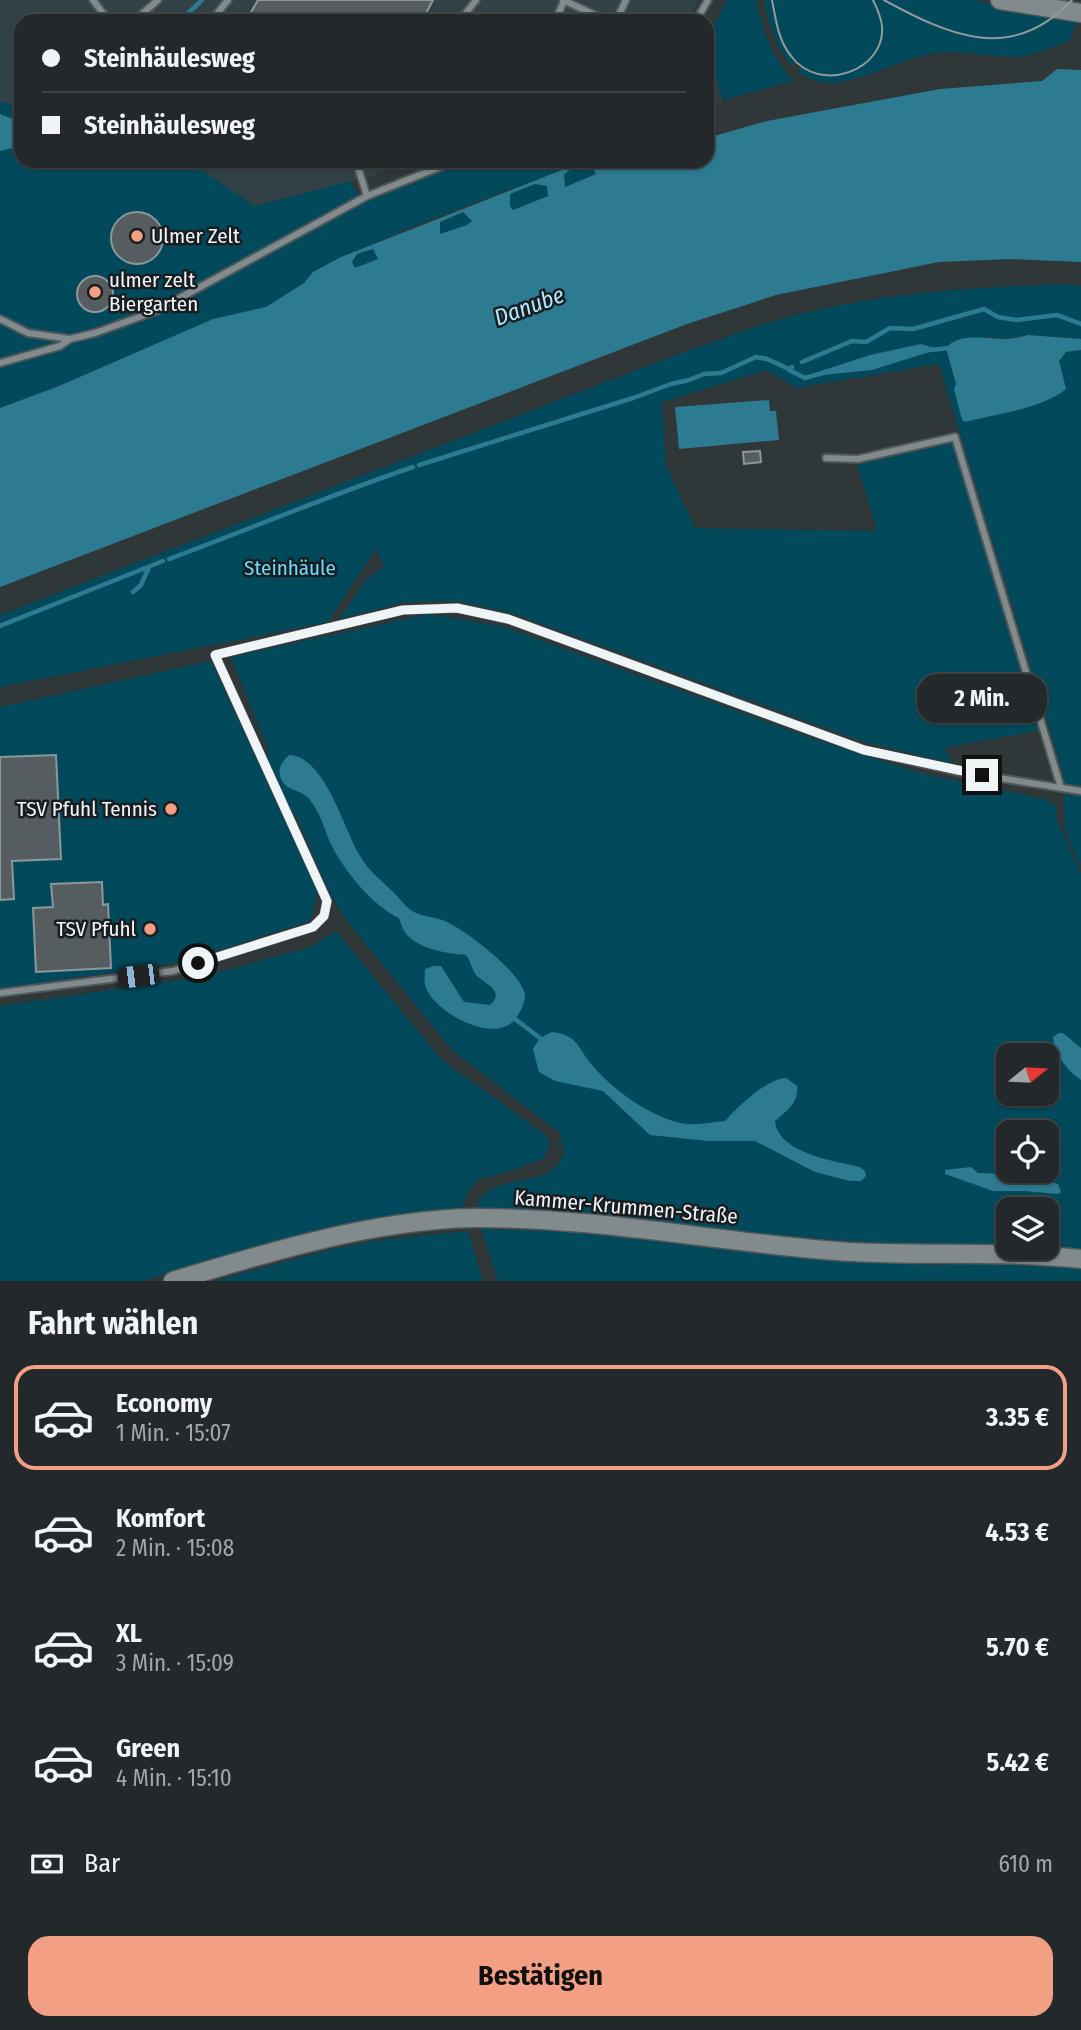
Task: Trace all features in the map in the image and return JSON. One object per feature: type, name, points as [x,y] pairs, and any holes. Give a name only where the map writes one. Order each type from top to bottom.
[{"type":"street","points":[[1000,0],[1039,3],[1081,13]]},
{"type":"street","points":[[1076,0],[1081,2]]},
{"type":"street","name":"Kammer-Krummen-Straße","points":[[173,1281],[330,1238],[388,1227],[471,1218],[582,1222],[837,1251],[1081,1259]]},
{"type":"lane","points":[[93,0],[104,14]]},
{"type":"lane","points":[[142,14],[158,0]]},
{"type":"lane","points":[[217,14],[228,0]]},
{"type":"lane","points":[[465,14],[476,0]]},
{"type":"lane","points":[[564,0],[593,14]]},
{"type":"lane","points":[[358,168],[367,196]]},
{"type":"lane","points":[[0,363],[60,346],[70,339],[156,311],[367,196],[437,168]]},
{"type":"lane","points":[[0,319],[28,333],[70,339]]},
{"type":"lane","points":[[827,458],[858,459],[955,437],[1061,788]]},
{"type":"lane","points":[[0,993],[173,971],[313,927],[324,916],[327,901],[215,655],[403,610],[457,608],[508,619],[864,750],[955,771],[1081,791]]},
{"type":"shaded area","points":[[0,0],[698,0],[691,14],[14,14],[14,105],[0,102]]},
{"type":"shaded area","points":[[714,73],[723,100],[714,104]]},
{"type":"shaded area","points":[[198,168],[390,168],[368,177],[255,206]]},
{"type":"green space","points":[[727,0],[756,0],[769,43],[794,81],[723,100],[714,73],[714,25]]},
{"type":"green space","points":[[764,0],[970,0],[1078,18],[1070,40],[1020,57],[937,53],[843,82],[829,83],[816,81],[798,72],[802,67],[796,61],[791,66],[774,34]]},
{"type":"green space","points":[[0,102],[14,105],[14,168],[198,168],[255,206],[351,181],[361,203],[450,168],[566,168],[409,228],[313,272],[304,283],[266,307],[213,319],[59,386],[0,408]]},
{"type":"green space","points":[[593,168],[596,174],[565,187],[564,175],[568,171]]},
{"type":"green space","points":[[535,184],[547,186],[548,196],[513,210],[510,206],[510,194]]},
{"type":"green space","points":[[463,212],[472,221],[440,235],[440,222]]},
{"type":"green space","points":[[373,249],[378,259],[355,269],[352,262],[357,254]]},
{"type":"green space","name":"Steinhäule","points":[[1034,285],[1081,286],[1081,339],[1028,335],[1007,339],[989,337],[946,348],[965,422],[1066,389],[1059,361],[1066,352],[1081,350],[1081,867],[1065,831],[1063,774],[939,364],[796,388],[767,370],[662,402],[666,465],[695,528],[877,531],[857,464],[953,443],[1041,730],[944,748],[953,763],[867,743],[512,613],[456,601],[405,602],[339,619],[365,581],[384,566],[376,549],[328,622],[0,687],[0,615],[673,356],[761,325],[811,311],[884,298]],"holes":[[[921,344],[935,348],[872,370],[823,375],[822,371],[870,355]]]},
{"type":"green space","points":[[429,614],[501,626],[814,739],[920,773],[1048,800],[1056,805],[1057,813],[1054,814],[1081,873],[1081,1250],[1059,1249],[1059,1197],[996,1197],[996,1247],[888,1244],[480,1210],[477,1204],[491,1189],[541,1176],[555,1168],[564,1154],[560,1133],[453,1051],[343,916],[328,890],[297,817],[283,801],[266,758],[269,751],[231,657]]},
{"type":"green space","name":"TSV Pfuhl Tennis","points":[[211,661],[318,893],[310,921],[181,962],[0,989],[0,707]]},
{"type":"green space","points":[[336,931],[442,1060],[543,1133],[550,1142],[544,1158],[478,1180],[468,1193],[460,1211],[330,1230],[200,1263],[144,1281],[3,1281],[0,1278],[0,1006],[201,977],[311,947]]},
{"type":"green space","points":[[481,1229],[579,1232],[733,1249],[930,1265],[982,1263],[1081,1269],[1081,1281],[498,1281]]},
{"type":"green space","points":[[468,1231],[483,1281],[214,1281],[333,1249],[388,1239]]},
{"type":"water","name":"Danube","points":[[1057,69],[1081,70],[1081,262],[1011,259],[939,262],[776,295],[687,324],[0,587],[0,408],[59,386],[213,319],[266,307],[304,283],[313,272],[341,257],[567,168],[578,168],[564,175],[565,187],[596,174],[593,168],[714,168],[714,136],[767,121],[940,89],[1042,81]],"holes":[[[535,184],[547,186],[548,196],[513,210],[510,206],[510,194]],[[463,212],[472,221],[440,234],[440,222]],[[373,249],[378,259],[355,268],[352,262],[357,254]]]},
{"type":"water","points":[[0,114],[14,119],[14,148],[0,151]]},
{"type":"water","points":[[1028,335],[1081,339],[1081,350],[1066,352],[1059,361],[1066,389],[1056,396],[1018,410],[965,422],[962,420],[946,348],[966,338],[1008,339]]},
{"type":"water","points":[[921,344],[936,350],[872,370],[823,375],[821,371],[870,355]]},
{"type":"water","points":[[769,400],[770,411],[776,411],[779,440],[679,449],[675,407]]},
{"type":"water","points":[[289,755],[302,759],[313,768],[332,796],[363,861],[408,908],[456,927],[494,955],[516,978],[525,998],[516,1018],[507,1026],[494,1029],[465,1022],[451,1015],[430,995],[425,985],[425,969],[441,966],[464,1002],[490,1005],[496,996],[492,988],[476,975],[466,955],[434,950],[419,944],[405,932],[399,918],[379,905],[360,887],[331,844],[320,816],[310,800],[287,786],[281,779],[281,766]]},
{"type":"water","points":[[552,1032],[574,1041],[607,1081],[632,1101],[660,1116],[687,1124],[725,1121],[761,1088],[786,1078],[797,1086],[797,1092],[791,1106],[775,1121],[778,1132],[796,1148],[822,1158],[860,1167],[866,1176],[861,1181],[850,1181],[815,1172],[755,1141],[708,1141],[650,1135],[603,1091],[555,1081],[539,1072],[533,1049],[540,1038]]},
{"type":"water","points":[[1063,1033],[1081,1048],[1081,1080],[1059,1056],[1059,1043],[1054,1043],[1053,1037]]},
{"type":"water","points":[[971,1167],[978,1173],[996,1174],[996,1183],[1055,1183],[1058,1184],[1061,1192],[993,1191],[945,1174],[945,1170]]},
{"type":"building","points":[[258,0],[433,0],[426,14],[250,14]]},
{"type":"building","name":"Ulmer Zelt","points":[[137,212],[147,214],[155,220],[161,228],[161,248],[155,256],[147,262],[137,264],[127,262],[119,256],[113,248],[111,238],[113,228],[119,220],[127,214]]},
{"type":"building","name":"ulmer zelt Biergarten","points":[[95,276],[108,281],[113,294],[108,307],[95,312],[82,307],[77,294],[82,281]]},
{"type":"building","points":[[760,451],[761,462],[744,464],[743,452]]},
{"type":"building","points":[[56,755],[61,859],[12,861],[14,899],[0,900],[0,757]]},
{"type":"building","points":[[102,882],[103,905],[108,904],[111,968],[36,972],[33,908],[53,907],[51,884]]},
{"type":"waterway","points":[[187,14],[202,0]]},
{"type":"waterway","points":[[802,362],[852,341],[866,342],[890,328],[913,329],[984,309],[998,317],[1016,320],[1057,315],[1081,324]]},
{"type":"waterway","points":[[930,350],[950,348]]},
{"type":"waterway","points":[[419,465],[671,384],[704,374],[721,373],[756,357],[789,369],[792,367]]},
{"type":"waterway","points":[[789,370],[805,378],[826,372]]},
{"type":"waterway","points":[[169,559],[413,467]]},
{"type":"waterway","points":[[0,626],[163,561]]},
{"type":"waterway","points":[[133,592],[141,585],[149,567]]},
{"type":"waterway","points":[[515,1019],[540,1038]]},
{"type":"tram line","points":[[772,0],[780,37],[791,56],[803,68],[818,74],[834,75],[849,72],[874,55],[880,42],[882,26],[873,0]]},
{"type":"tram line","points":[[884,0],[933,24],[980,38],[1004,38],[1027,32],[1049,20],[1072,0]]},
{"type":"place","name":"Ulmer Zelt","points":[[137,236]]},
{"type":"place","name":"ulmer zelt Biergarten","points":[[95,292]]},
{"type":"place","name":"TSV Pfuhl Tennis","points":[[171,809]]},
{"type":"place","name":"TSV Pfuhl","points":[[150,929]]},
{"type":"route","points":[[198,963],[313,927],[324,916],[327,901],[215,655],[325,628],[403,610],[427,608],[457,608],[508,619],[864,750],[982,775]]}]
